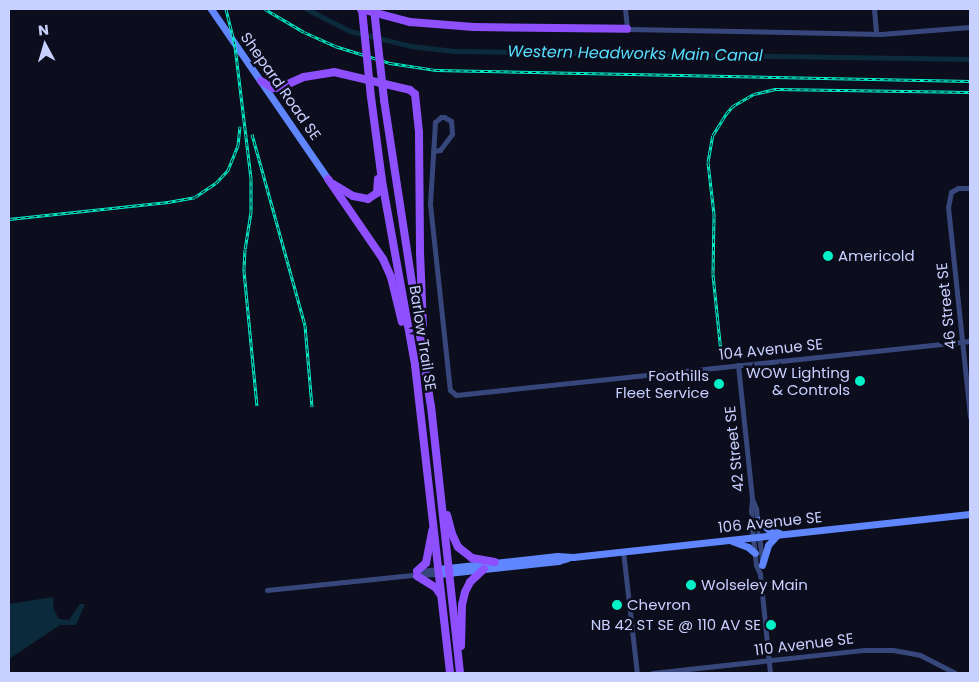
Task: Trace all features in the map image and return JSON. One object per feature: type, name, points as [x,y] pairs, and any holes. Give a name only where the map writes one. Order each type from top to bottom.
[{"type":"main road","points":[[361,9],[410,22],[465,26],[627,29]]},
{"type":"main road","name":"Barlow Trail SE","points":[[361,9],[376,141],[415,365],[450,673]]},
{"type":"main road","name":"Barlow Trail SE","points":[[374,9],[384,100],[422,343],[460,669]]},
{"type":"main road","points":[[260,81],[273,88],[279,88],[304,77],[334,72],[410,90],[415,94],[419,133],[422,343]]},
{"type":"main road","points":[[328,179],[360,199],[374,197],[378,186],[376,141]]},
{"type":"main road","points":[[328,179],[382,259],[391,277],[421,416]]},
{"type":"main road","points":[[439,476],[452,534],[458,547],[472,558],[495,562]]},
{"type":"main road","points":[[434,527],[426,563],[415,574],[436,588],[441,596]]},
{"type":"main road","points":[[460,669],[464,592],[470,582],[484,570]]},
{"type":"street","name":"Shepard Road SE","points":[[211,9],[328,179]]},
{"type":"street","points":[[625,9],[627,29],[914,33],[970,27]]},
{"type":"street","points":[[874,9],[876,33]]},
{"type":"street","points":[[444,116],[450,121],[452,134],[440,150],[434,151],[435,122],[444,116]]},
{"type":"street","name":"104 Avenue SE","points":[[434,151],[430,204],[450,390],[456,395],[970,341]]},
{"type":"street","name":"46 Street SE","points":[[970,188],[958,188],[951,192],[948,207],[970,417]]},
{"type":"street","name":"42 Street SE","points":[[738,365],[752,499],[758,520],[755,553],[760,574],[770,673]]},
{"type":"street","name":"42 Street SE","points":[[752,499],[750,511],[762,565],[760,574]]},
{"type":"street","name":"106 Avenue SE","points":[[449,570],[484,570],[624,551],[970,514]]},
{"type":"street","points":[[758,520],[768,529],[779,535],[768,545],[762,565]]},
{"type":"street","points":[[729,540],[748,547],[755,553]]},
{"type":"street","points":[[624,551],[637,673]]},
{"type":"street","name":"106 Avenue SE","points":[[267,590],[449,570],[495,562],[557,556],[573,557]]},
{"type":"street","name":"110 Avenue SE","points":[[652,673],[864,650],[893,650],[920,655],[955,673]]},
{"type":"water","points":[[53,597],[54,610],[59,619],[69,620],[80,604],[85,604],[76,625],[60,625],[9,659],[9,604]]},
{"type":"waterway","name":"Western Headworks Main Canal","points":[[307,9],[350,31],[411,46],[454,51],[970,59]]},
{"type":"railway","points":[[226,9],[235,46],[251,178],[251,212],[245,249],[244,271],[257,405]]},
{"type":"railway","points":[[265,9],[304,32],[335,46],[390,63],[436,70],[970,81]]},
{"type":"railway","points":[[721,352],[713,274],[714,214],[708,162],[713,135],[733,106],[754,94],[776,89],[970,92]]},
{"type":"railway","points":[[9,219],[168,202],[195,197],[216,183],[228,170],[238,145],[240,126]]},
{"type":"railway","points":[[252,134],[305,325],[312,407]]},
{"type":"place","name":"Americold","points":[[828,256]]},
{"type":"place","name":"WOW Lighting & Controls","points":[[860,381]]},
{"type":"place","name":"Foothills Fleet Service","points":[[719,384]]},
{"type":"place","name":"Wolseley Main","points":[[691,585]]},
{"type":"place","name":"Chevron","points":[[617,605]]},
{"type":"place","name":"NB 42 ST SE @ 110 AV SE","points":[[771,625]]}]
